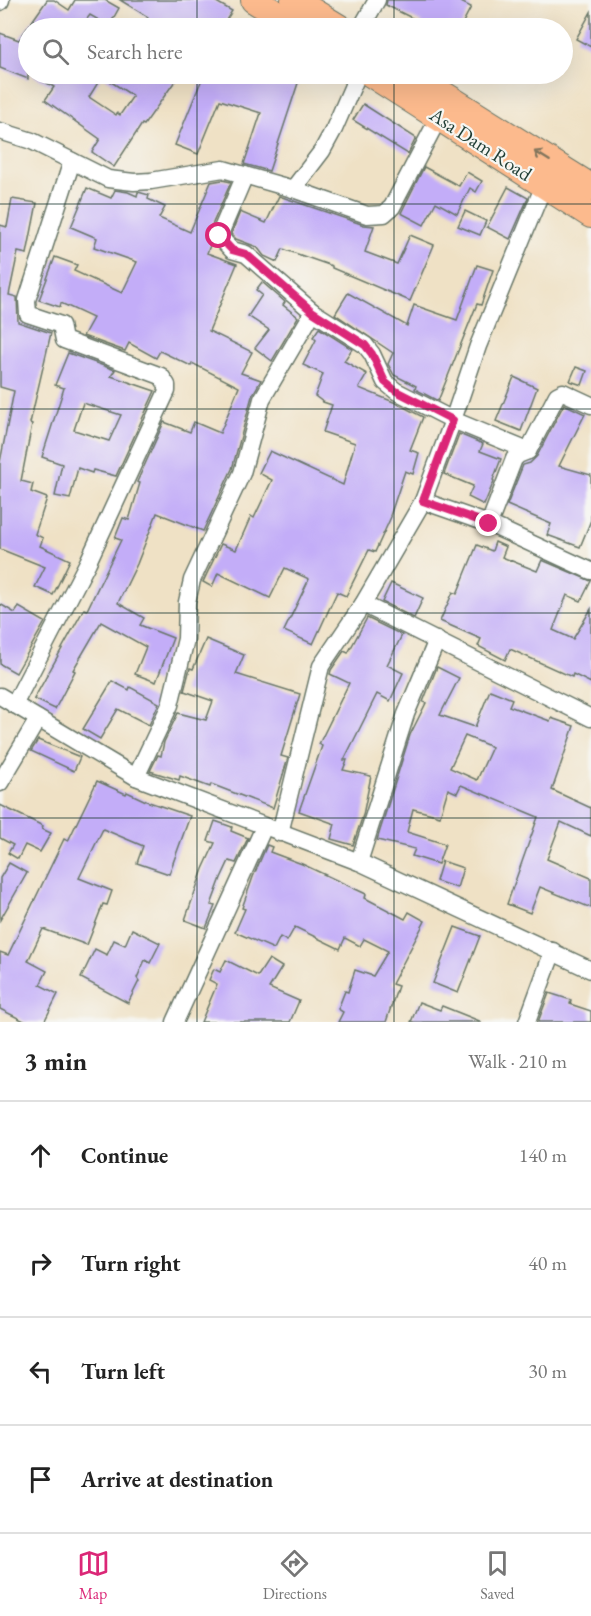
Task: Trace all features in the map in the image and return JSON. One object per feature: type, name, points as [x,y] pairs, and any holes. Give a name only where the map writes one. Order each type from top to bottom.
[{"type":"main road","points":[[254,0],[283,18]]},
{"type":"main road","points":[[294,0],[324,18]]},
{"type":"main road","name":"Asa Dam Road","points":[[387,84],[591,215]]},
{"type":"main road","name":"Asa Dam Road","points":[[427,84],[591,187]]},
{"type":"street","points":[[367,18],[377,0]]},
{"type":"street","points":[[292,189],[326,144],[353,84]]},
{"type":"street","points":[[0,130],[32,141],[108,179],[134,182],[223,169],[292,189],[367,216],[384,214],[392,207],[440,117]]},
{"type":"street","points":[[72,161],[27,300],[28,314],[60,325],[64,340],[161,376],[167,385],[167,391],[88,562],[7,701],[136,777],[360,862],[591,970]]},
{"type":"street","points":[[244,175],[219,236],[232,250],[246,254],[313,312],[365,345],[372,354],[385,382],[396,391],[453,420],[528,451]]},
{"type":"street","points":[[175,1022],[272,830],[321,666],[363,604],[423,501],[478,346],[543,185]]},
{"type":"street","points":[[136,777],[170,705],[186,639],[187,602],[192,580],[242,473],[262,399],[313,312]]},
{"type":"street","points":[[489,524],[514,459],[528,451],[557,395],[563,392],[591,405]]},
{"type":"street","points":[[423,501],[489,524],[591,571]]},
{"type":"street","points":[[363,604],[591,718]]},
{"type":"street","points":[[360,862],[406,714],[437,640]]},
{"type":"street","points":[[0,783],[38,719]]},
{"type":"street","points":[[527,1022],[553,951]]},
{"type":"building","points":[[47,0],[54,0],[69,10],[75,0],[105,0],[119,8],[113,18],[95,18],[90,15],[88,18],[34,18]]},
{"type":"building","points":[[120,0],[213,0],[232,11],[227,18],[148,17]]},
{"type":"building","points":[[387,0],[457,0],[471,7],[465,18],[412,18],[386,5]]},
{"type":"building","points":[[591,12],[591,47],[576,39]]},
{"type":"building","points":[[0,33],[18,40],[18,75],[0,68]]},
{"type":"building","points":[[49,84],[97,84],[89,97],[116,115],[117,113],[120,115],[133,96],[114,84],[173,84],[144,125],[142,124],[114,167],[92,152],[100,139],[45,100],[54,87]]},
{"type":"building","points":[[200,84],[298,84],[269,171],[244,164],[261,113],[220,100],[198,154],[175,145]]},
{"type":"building","points":[[363,104],[416,138],[408,154],[353,120]]},
{"type":"building","points":[[424,167],[459,186],[467,172],[482,181],[476,192],[470,188],[457,214],[436,202],[424,225],[401,213]]},
{"type":"building","points":[[222,180],[231,182],[209,232],[211,243],[207,253],[237,264],[209,331],[252,352],[241,373],[261,380],[252,396],[232,469],[203,531],[157,513],[137,564],[118,603],[144,618],[140,625],[173,638],[156,682],[135,674],[146,647],[101,622],[73,670],[75,671],[55,709],[34,699],[84,609],[87,610],[121,540],[115,538],[123,518],[129,520],[140,483],[137,482],[164,422],[190,432],[194,422],[220,433],[239,387],[192,363],[191,366],[160,351],[156,358],[129,343],[125,351],[83,336],[93,318],[61,303],[60,307],[39,300],[55,257],[77,265],[74,271],[122,293],[137,262],[94,247],[97,238],[71,227],[87,188],[111,198],[115,190],[137,196],[138,192],[149,195],[148,199],[165,207],[159,218],[190,232],[211,182]]},
{"type":"building","points":[[508,187],[528,198],[510,239],[487,227]]},
{"type":"building","points":[[279,196],[364,225],[374,226],[365,252],[397,264],[410,235],[434,245],[410,301],[332,268],[332,266],[283,249],[277,262],[264,256],[257,247],[236,239],[231,234],[240,212],[266,223]]},
{"type":"building","points":[[12,199],[37,203],[27,254],[18,252],[9,295],[17,297],[18,322],[51,333],[30,423],[32,424],[21,481],[33,484],[31,492],[47,498],[35,534],[43,538],[40,546],[70,560],[53,595],[35,587],[45,567],[0,549],[0,462],[14,391],[0,387],[0,225],[7,227]]},
{"type":"building","points":[[465,211],[486,221],[480,235],[458,226]]},
{"type":"building","points":[[477,265],[493,270],[481,305],[477,304],[438,401],[394,375],[388,364],[393,353],[335,314],[348,293],[407,326],[414,305],[457,320]]},
{"type":"building","points":[[262,282],[285,302],[283,305],[298,317],[272,361],[255,348],[269,330],[248,316],[262,295],[256,290]]},
{"type":"building","points":[[319,328],[352,349],[344,361],[367,374],[359,388],[423,417],[410,450],[419,453],[413,474],[405,471],[391,517],[375,552],[369,550],[346,596],[337,592],[313,644],[284,631],[309,579],[285,568],[270,598],[218,573],[212,587],[203,582],[221,544],[236,550],[251,516],[254,518],[272,480],[259,473],[270,451],[343,485],[355,443],[323,432],[332,405],[315,396],[323,374],[303,365],[316,340],[313,337]]},
{"type":"building","points":[[68,353],[115,370],[111,376],[155,391],[116,476],[93,470],[92,473],[78,468],[70,499],[55,496],[62,464],[42,457],[64,388],[55,385]],"holes":[[[83,403],[121,415],[109,441],[74,430]]]},
{"type":"building","points":[[576,367],[587,371],[582,385],[570,381]]},
{"type":"building","points":[[514,377],[537,388],[521,431],[496,421]]},
{"type":"building","points":[[564,404],[585,414],[559,466],[591,475],[591,520],[580,547],[547,535],[551,524],[507,505],[523,465],[530,463],[537,456]]},
{"type":"building","points":[[459,434],[483,444],[480,451],[501,459],[484,505],[468,497],[473,486],[444,474]]},
{"type":"building","points":[[495,542],[506,547],[502,557],[537,571],[542,560],[591,581],[581,601],[567,595],[553,630],[573,639],[591,609],[591,683],[573,674],[572,677],[510,649],[505,660],[478,646],[481,639],[440,621],[453,592],[457,594],[477,545],[492,551]]},
{"type":"building","points":[[391,583],[423,598],[414,618],[382,602]]},
{"type":"building","points":[[0,604],[15,613],[19,607],[45,622],[16,673],[0,664]]},
{"type":"building","points":[[367,618],[402,635],[387,665],[403,673],[390,701],[377,694],[344,760],[347,760],[343,770],[371,776],[363,815],[353,845],[331,839],[335,824],[299,811],[322,746],[319,744],[349,683],[330,674],[331,670],[344,651],[348,653]]},
{"type":"building","points":[[206,639],[244,655],[236,674],[300,694],[281,756],[288,758],[273,808],[211,784],[210,787],[180,776],[179,780],[150,771],[158,755],[161,756],[164,742],[178,713],[206,720],[213,701],[184,691],[190,668],[193,669]]},
{"type":"building","points":[[437,667],[459,678],[440,715],[475,727],[490,690],[512,699],[509,706],[550,721],[551,718],[574,726],[552,790],[591,808],[591,836],[561,822],[547,859],[591,878],[591,908],[540,887],[530,913],[507,904],[538,817],[461,785],[457,793],[448,789],[440,816],[413,809],[407,832],[445,844],[438,864],[412,856],[415,849],[377,840],[410,735],[426,703],[423,702]],"holes":[[[465,736],[492,747],[477,780],[450,768]]]},
{"type":"building","points":[[112,681],[129,690],[130,687],[159,703],[149,725],[118,709],[100,739],[83,729]]},
{"type":"building","points":[[38,740],[80,757],[74,771],[31,751]]},
{"type":"building","points":[[97,781],[126,794],[127,792],[190,816],[169,874],[137,863],[143,846],[103,829],[79,878],[112,891],[107,905],[103,904],[87,945],[43,929],[28,961],[47,971],[40,985],[58,994],[44,1022],[26,1022],[0,1009],[0,952],[8,955],[64,839],[68,841]]},
{"type":"building","points":[[0,805],[43,826],[42,829],[51,833],[40,852],[25,845],[18,859],[8,853],[13,845],[0,838]]},
{"type":"building","points":[[215,821],[232,827],[231,831],[248,838],[236,863],[229,861],[221,878],[211,905],[215,906],[206,928],[185,920],[215,843],[208,841]]},
{"type":"building","points":[[267,845],[272,847],[270,852],[302,864],[366,894],[365,898],[405,919],[409,912],[425,921],[392,984],[398,986],[386,1022],[338,1022],[343,1012],[338,1009],[345,991],[348,992],[355,970],[373,976],[388,951],[364,939],[360,946],[345,938],[340,949],[295,927],[287,941],[280,937],[274,949],[235,932],[245,909],[242,908],[253,877]]},
{"type":"building","points":[[442,861],[463,868],[457,888],[436,881]]},
{"type":"building","points":[[9,863],[27,873],[0,920],[0,878]]},
{"type":"building","points":[[455,927],[480,936],[458,993],[433,983]]},
{"type":"building","points":[[132,929],[160,943],[150,963],[145,960],[137,978],[139,981],[128,1003],[81,978],[95,949],[107,955],[114,940],[125,945]]},
{"type":"building","points":[[269,959],[282,967],[269,988],[299,1001],[290,1022],[201,1022],[217,984],[209,980],[214,969],[220,972],[226,960],[258,976]]},
{"type":"building","points":[[549,993],[571,1000],[570,1004],[591,1011],[591,1022],[538,1022]]},
{"type":"building","points":[[419,1002],[440,1010],[442,1006],[482,1022],[411,1022]]},
{"type":"route","points":[[219,236],[232,250],[246,254],[313,312],[365,345],[372,354],[385,382],[396,391],[453,420],[423,501],[489,524]]}]
